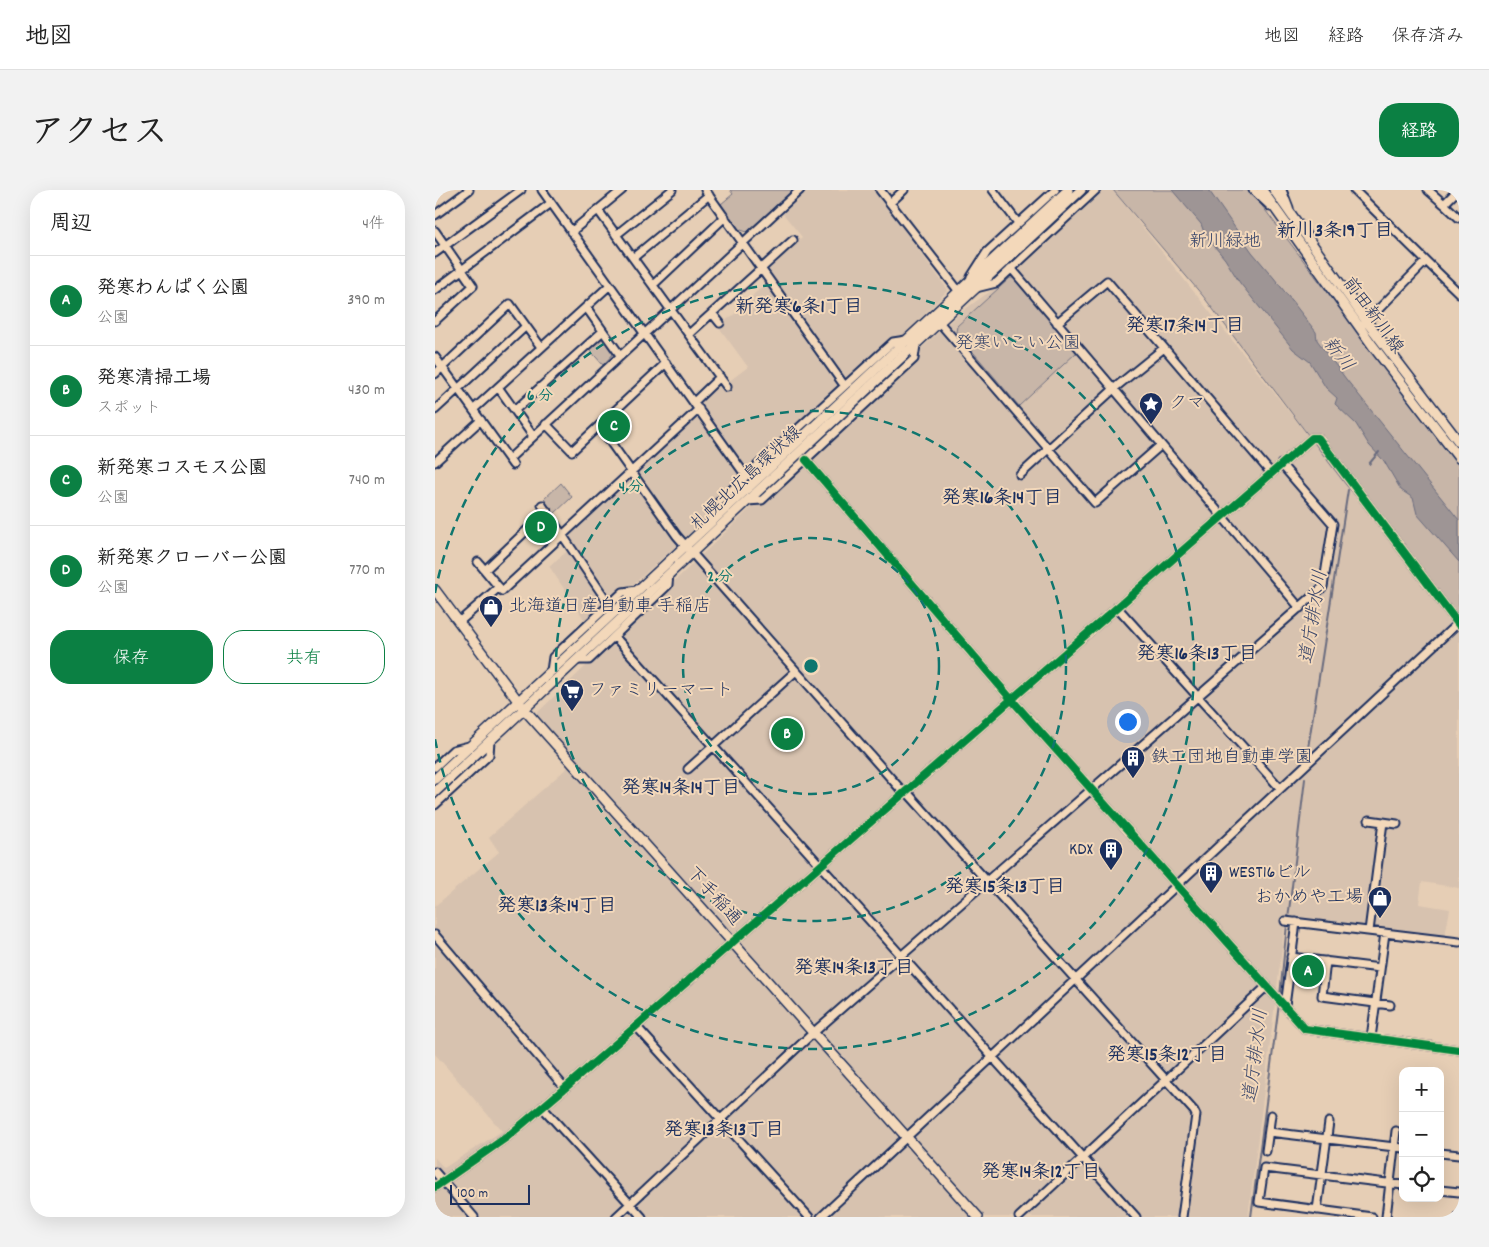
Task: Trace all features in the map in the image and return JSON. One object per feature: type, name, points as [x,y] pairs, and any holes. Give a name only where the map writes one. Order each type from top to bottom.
[{"type":"main road","name":"札幌北広島環状線","points":[[435,792],[669,574],[711,522],[906,340],[961,295],[1068,194],[1081,190]]},
{"type":"main road","name":"前田新川線","points":[[1262,190],[1459,458]]},
{"type":"main road","name":"前田新川線","points":[[1275,190],[1363,325],[1459,442]]},
{"type":"main road","name":"札幌北広島環状線","points":[[435,779],[637,590],[747,501],[916,345],[939,322],[961,295]]},
{"type":"main road","name":"下手稲通","points":[[435,590],[517,702],[978,1217]]},
{"type":"street","points":[[435,215],[469,190]]},
{"type":"street","points":[[435,253],[521,190]]},
{"type":"street","points":[[552,190],[543,192],[746,476]]},
{"type":"street","points":[[571,232],[623,190]]},
{"type":"street","points":[[616,235],[672,190]]},
{"type":"street","points":[[435,357],[511,462],[533,436],[800,190]]},
{"type":"street","points":[[880,190],[961,295]]},
{"type":"street","points":[[890,203],[904,190]]},
{"type":"street","points":[[993,190],[1018,223]]},
{"type":"street","points":[[970,286],[987,252],[1055,190]]},
{"type":"street","points":[[970,286],[996,282],[1096,190]]},
{"type":"street","points":[[1253,190],[1281,216]]},
{"type":"street","points":[[1283,190],[1290,213]]},
{"type":"street","points":[[1355,190],[1459,293]]},
{"type":"street","points":[[1428,190],[1459,218]]},
{"type":"street","points":[[1444,204],[1458,190]]},
{"type":"street","points":[[633,258],[707,193],[844,385]]},
{"type":"street","points":[[435,290],[551,203]]},
{"type":"street","points":[[598,210],[727,387]]},
{"type":"street","points":[[653,284],[725,218]]},
{"type":"street","points":[[435,231],[473,286],[435,321]]},
{"type":"street","points":[[689,334],[793,240]]},
{"type":"street","points":[[1363,325],[1427,261]]},
{"type":"street","points":[[1011,268],[1300,608]]},
{"type":"street","points":[[1057,323],[1107,280],[1271,473]]},
{"type":"street","points":[[473,409],[610,285]]},
{"type":"street","points":[[435,374],[509,304],[541,348]]},
{"type":"street","points":[[586,307],[620,355]]},
{"type":"street","points":[[712,313],[720,324]]},
{"type":"street","points":[[939,322],[1095,503],[1161,445]]},
{"type":"street","points":[[435,410],[526,326]]},
{"type":"street","points":[[515,410],[603,331]]},
{"type":"street","points":[[711,522],[711,513],[716,506],[746,476],[893,342],[906,340]]},
{"type":"street","points":[[747,501],[761,500],[806,460],[914,359],[916,345]]},
{"type":"street","points":[[1020,475],[1114,390],[1165,348]]},
{"type":"street","points":[[546,424],[572,451],[666,363]]},
{"type":"street","points":[[694,402],[720,377]]},
{"type":"street","points":[[498,387],[533,436]]},
{"type":"street","points":[[478,562],[502,591],[562,534],[631,474],[699,409]]},
{"type":"street","points":[[435,462],[481,420]]},
{"type":"street","points":[[599,426],[631,474],[689,549],[904,791],[1077,978],[1196,1115],[1182,1217]]},
{"type":"street","points":[[435,1188],[442,1180],[507,1136],[565,1088],[1281,464],[1312,438],[1318,438],[1459,623],[821,1217]]},
{"type":"street","points":[[806,460],[1011,699],[1178,884],[1305,1029],[1459,1050]]},
{"type":"street","points":[[616,1217],[813,1033],[1323,587],[1326,582],[1333,524],[1281,464]]},
{"type":"street","points":[[485,570],[544,508],[609,604]]},
{"type":"street","points":[[577,660],[589,660],[615,637],[668,585],[669,574]]},
{"type":"street","points":[[459,622],[499,586]]},
{"type":"street","points":[[551,670],[553,657],[609,604],[623,592],[637,590]]},
{"type":"street","points":[[1117,607],[1280,788]]},
{"type":"street","points":[[615,637],[1136,1217]]},
{"type":"street","points":[[688,769],[796,671]]},
{"type":"street","points":[[435,805],[489,755],[490,740]]},
{"type":"street","points":[[435,767],[453,750],[469,746]]},
{"type":"street","points":[[1369,820],[1397,824]]},
{"type":"street","points":[[1369,931],[1383,822]]},
{"type":"street","points":[[1285,921],[1459,942]]},
{"type":"street","points":[[1284,1004],[1295,922]]},
{"type":"street","points":[[1371,1038],[1385,933]]},
{"type":"street","points":[[435,935],[565,1088]]},
{"type":"street","points":[[1291,957],[1380,968]]},
{"type":"street","points":[[1326,961],[1322,996],[1390,1005]]},
{"type":"street","points":[[1019,1217],[1267,986]]},
{"type":"street","points":[[636,1026],[809,1217]]},
{"type":"street","points":[[542,1107],[641,1217]]},
{"type":"street","points":[[1266,1151],[1271,1115]]},
{"type":"street","points":[[1317,1210],[1329,1122]]},
{"type":"street","points":[[1386,1217],[1396,1131]]},
{"type":"street","points":[[1269,1132],[1399,1148]]},
{"type":"street","points":[[1444,1153],[1459,1155]]},
{"type":"street","points":[[1372,1217],[1259,1202],[1264,1168],[1399,1184]]},
{"type":"street","points":[[435,1172],[474,1217]]},
{"type":"street","points":[[1444,1190],[1459,1192]]},
{"type":"shaded area","points":[[793,190],[875,190],[948,290],[892,347],[780,452],[588,625],[549,566],[574,546],[567,536],[703,410],[698,402],[723,377],[728,382],[748,367],[718,326],[754,300],[752,297],[755,293],[774,279],[767,268],[802,237],[776,205]]},
{"type":"shaded area","points":[[1104,190],[1113,190],[1306,433],[1459,612],[1459,888],[1422,882],[1419,904],[1450,909],[1445,936],[1286,916],[1248,1217],[435,1217],[435,1158],[444,1168],[502,1131],[435,1054],[435,906],[499,852],[489,837],[576,760],[536,714],[834,428],[961,312],[1002,283]]},
{"type":"shaded area","points":[[1172,190],[1207,190],[1210,192],[1252,252],[1316,332],[1317,340],[1346,379],[1459,520],[1459,562],[1417,514],[1413,498],[1401,490],[1384,461],[1369,445],[1356,424],[1335,404],[1337,398],[1326,388],[1310,362],[1293,349],[1240,283],[1225,259],[1205,235],[1201,224]]},
{"type":"green space","points":[[730,190],[793,190],[747,232],[738,229],[721,204],[733,194]]},
{"type":"green space","name":"新川緑地","points":[[1113,190],[1250,190],[1459,466],[1459,616],[1346,485],[1203,296]]},
{"type":"green space","name":"発寒いこい公園","points":[[1010,278],[1014,278],[1077,352],[1019,406],[956,332],[957,326]]},
{"type":"green space","points":[[600,335],[615,352],[603,365],[588,348]]},
{"type":"green space","points":[[561,483],[572,497],[554,514],[544,499]]},
{"type":"green space","points":[[1297,962],[1321,965],[1320,982],[1294,975]]},
{"type":"waterway","name":"道庁排水川","points":[[1369,464],[1379,452]]},
{"type":"waterway","name":"道庁排水川","points":[[1308,748],[1348,490]]},
{"type":"waterway","name":"道庁排水川","points":[[1288,919],[1305,779]]},
{"type":"waterway","name":"道庁排水川","points":[[1280,996],[1287,924]]},
{"type":"waterway","name":"道庁排水川","points":[[1251,1217],[1279,1004]]},
{"type":"cycle path","points":[[435,1187],[507,1137],[565,1088],[1312,438],[1318,438],[1459,625]]},
{"type":"cycle path","points":[[806,460],[1011,699],[1305,1029],[1459,1050]]},
{"type":"place","name":"クマ","points":[[1151,425]]},
{"type":"place","name":"新発寒コスモス公園","points":[[614,426]]},
{"type":"place","name":"新発寒クローバー公園","points":[[541,527]]},
{"type":"place","name":"北海道日産自動車 手稲店","points":[[491,628]]},
{"type":"place","name":"ファミリーマート","points":[[572,712]]},
{"type":"place","name":"発寒清掃工場","points":[[787,734]]},
{"type":"place","name":"鉄工団地自動車学園","points":[[1133,779]]},
{"type":"place","name":"KDX","points":[[1111,871]]},
{"type":"place","name":"WEST16ビル","points":[[1211,894]]},
{"type":"place","name":"おかめや工場","points":[[1380,919]]},
{"type":"place","name":"発寒わんぱく公園","points":[[1308,971]]},
{"type":"district","name":"新川3条19丁目","points":[[1335,232]]},
{"type":"district","name":"新発寒6条1丁目","points":[[799,308]]},
{"type":"district","name":"発寒17条14丁目","points":[[1185,327]]},
{"type":"district","name":"発寒16条14丁目","points":[[1002,499]]},
{"type":"district","name":"発寒16条13丁目","points":[[1197,655]]},
{"type":"district","name":"発寒14条14丁目","points":[[681,789]]},
{"type":"district","name":"発寒15条13丁目","points":[[1005,888]]},
{"type":"district","name":"発寒13条14丁目","points":[[557,907]]},
{"type":"district","name":"発寒14条13丁目","points":[[854,969]]},
{"type":"district","name":"発寒15条12丁目","points":[[1167,1056]]},
{"type":"district","name":"発寒13条13丁目","points":[[724,1131]]},
{"type":"district","name":"発寒14条12丁目","points":[[1041,1173]]},
{"type":"water label","name":"新川","points":[[1337,355]]}]
